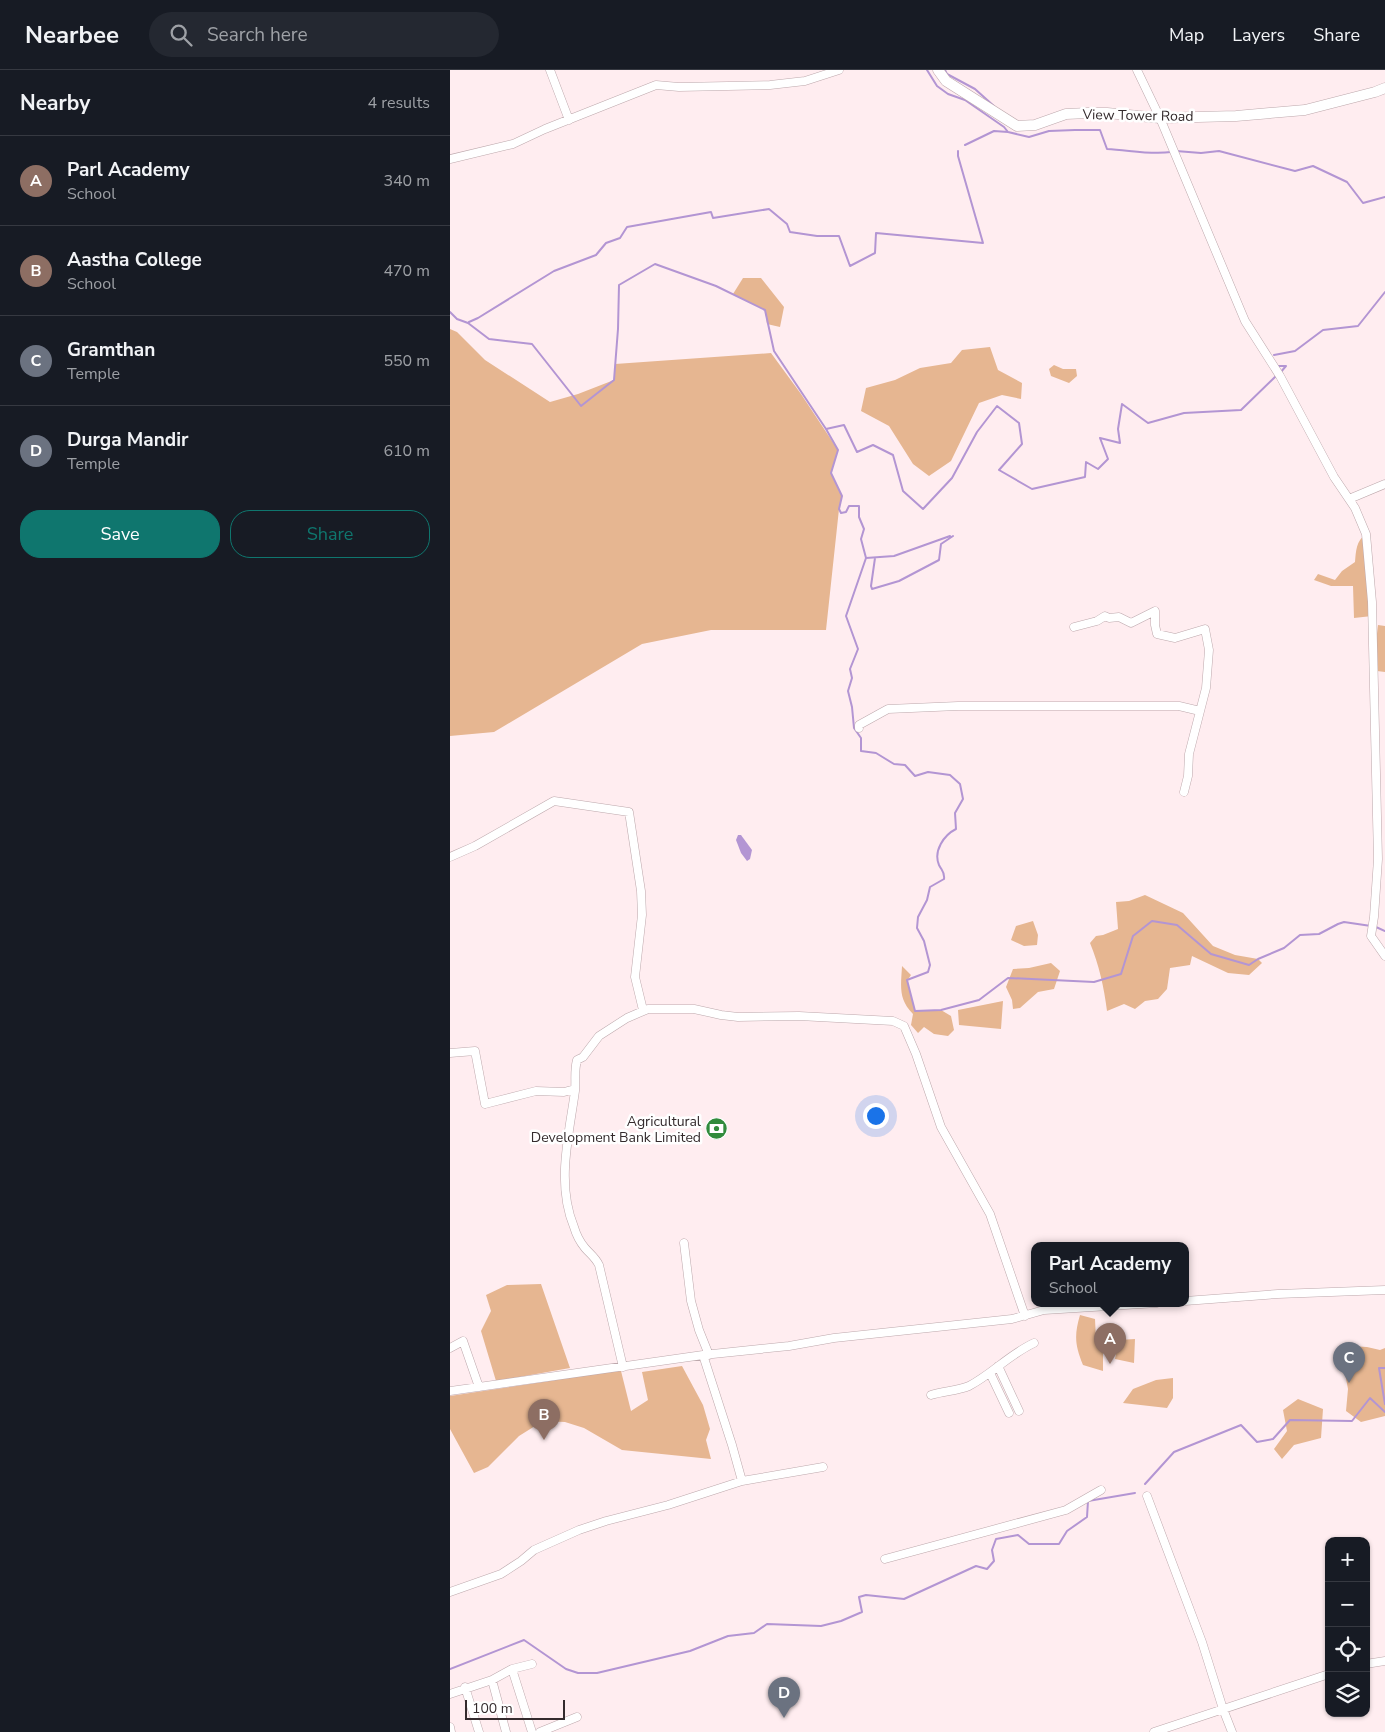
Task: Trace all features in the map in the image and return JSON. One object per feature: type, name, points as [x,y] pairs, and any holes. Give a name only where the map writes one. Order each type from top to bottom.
[{"type":"street","points":[[550,70],[569,120]]},
{"type":"street","points":[[450,159],[513,144],[656,85],[679,87],[770,85],[805,81],[839,70]]},
{"type":"street","name":"View Tower Road","points":[[938,70],[946,81],[1017,126],[1035,125],[1066,114],[1107,113],[1160,118],[1236,116],[1305,110],[1385,88]]},
{"type":"street","points":[[1137,70],[1160,118],[1245,321],[1278,373],[1330,470],[1349,499],[1366,534],[1372,602],[1381,858],[1371,936],[1385,956]]},
{"type":"street","points":[[1349,499],[1385,484]]},
{"type":"street","points":[[1074,627],[1097,621],[1105,616],[1110,618],[1119,617],[1131,622],[1155,611],[1157,634],[1175,638],[1205,629],[1209,650],[1206,688],[1189,754],[1188,776],[1184,792]]},
{"type":"street","points":[[859,728],[859,725],[888,709],[958,706],[1179,706],[1200,711]]},
{"type":"street","points":[[450,857],[475,846],[554,801],[629,812],[642,915],[635,977],[643,1010]]},
{"type":"street","points":[[622,1367],[599,1265],[576,1233],[570,1213],[566,1187],[566,1149],[575,1089],[574,1078],[577,1060],[583,1057],[599,1036],[643,1010],[694,1008],[738,1017],[799,1016],[893,1021],[904,1026],[916,1054],[941,1127],[990,1214],[1025,1316]]},
{"type":"street","points":[[450,1053],[475,1050],[485,1104],[536,1091],[564,1092],[575,1089]]},
{"type":"street","points":[[684,1243],[691,1300],[742,1481]]},
{"type":"street","points":[[1189,1301],[1278,1294],[1385,1290]]},
{"type":"street","points":[[450,1392],[706,1355],[1025,1316],[1044,1310],[1092,1307]]},
{"type":"street","points":[[450,1348],[463,1341],[479,1387]]},
{"type":"street","points":[[931,1394],[966,1387],[990,1373],[1020,1350],[1034,1343]]},
{"type":"street","points":[[998,1366],[1019,1411]]},
{"type":"street","points":[[990,1373],[1009,1413]]},
{"type":"street","points":[[450,1592],[501,1574],[534,1550],[570,1533],[606,1521],[668,1505],[742,1481],[823,1467]]},
{"type":"street","points":[[885,1560],[1066,1510],[1101,1490]]},
{"type":"street","points":[[1147,1496],[1202,1642],[1232,1732]]},
{"type":"street","points":[[1370,1663],[1385,1661]]},
{"type":"street","points":[[450,1694],[492,1680],[512,1669],[532,1664]]},
{"type":"street","points":[[512,1669],[532,1732]]},
{"type":"street","points":[[1154,1732],[1325,1675]]},
{"type":"street","points":[[492,1680],[506,1732]]},
{"type":"street","points":[[465,1688],[479,1732]]},
{"type":"street","points":[[540,1732],[577,1717]]},
{"type":"street","points":[[450,1727],[451,1732]]},
{"type":"shaded area","points":[[743,278],[761,278],[784,307],[780,327],[767,324],[765,310],[733,294]]},
{"type":"shaded area","points":[[450,329],[457,332],[485,360],[550,402],[578,394],[614,380],[615,364],[771,353],[838,450],[831,473],[842,496],[826,630],[711,630],[642,644],[494,732],[450,736]]},
{"type":"shaded area","points":[[990,347],[998,370],[1022,383],[1021,399],[1002,395],[979,403],[951,461],[929,476],[913,464],[889,426],[861,411],[866,388],[895,380],[920,368],[951,363],[962,350]]},
{"type":"shaded area","points":[[1054,365],[1063,369],[1076,369],[1077,376],[1069,383],[1051,376],[1049,369]]},
{"type":"shaded area","points":[[1366,534],[1372,616],[1354,618],[1353,586],[1331,586],[1314,580],[1318,574],[1335,580],[1342,571],[1355,562],[1358,543]]},
{"type":"shaded area","points":[[1378,625],[1385,626],[1385,672],[1377,671],[1375,651]]},
{"type":"shaded area","points":[[738,835],[741,835],[752,850],[750,859],[747,861],[741,853],[736,840]]},
{"type":"shaded area","points":[[1145,895],[1183,913],[1213,946],[1235,955],[1258,959],[1262,963],[1249,975],[1228,973],[1192,956],[1190,965],[1170,968],[1167,989],[1158,999],[1145,1001],[1135,1009],[1124,1004],[1107,1011],[1101,976],[1090,943],[1096,936],[1118,929],[1116,902],[1129,901]]},
{"type":"shaded area","points":[[1033,921],[1038,935],[1037,945],[1024,946],[1011,940],[1016,926]]},
{"type":"shaded area","points":[[1051,963],[1060,971],[1054,989],[1038,992],[1020,1008],[1013,1009],[1012,1000],[1006,987],[1013,969],[1029,968]]},
{"type":"shaded area","points":[[902,966],[911,975],[907,981],[915,1011],[941,1010],[951,1016],[954,1030],[948,1036],[934,1034],[924,1027],[918,1033],[911,1025],[913,1014],[905,1003],[902,992]]},
{"type":"shaded area","points":[[1003,1001],[1001,1029],[959,1025],[958,1010]]},
{"type":"shaded area","points":[[541,1284],[570,1368],[496,1381],[481,1331],[491,1311],[486,1295],[507,1285]]},
{"type":"shaded area","points":[[1080,1315],[1095,1319],[1096,1340],[1103,1349],[1103,1371],[1083,1365],[1076,1340]]},
{"type":"shaded area","points":[[1135,1339],[1134,1363],[1115,1359],[1119,1340]]},
{"type":"shaded area","points":[[1350,1346],[1380,1350],[1385,1348],[1385,1416],[1361,1422],[1346,1411],[1348,1389],[1343,1363]]},
{"type":"shaded area","points":[[682,1366],[703,1405],[710,1429],[706,1440],[711,1459],[622,1450],[584,1428],[565,1422],[543,1421],[519,1436],[488,1467],[474,1473],[450,1429],[450,1396],[556,1380],[591,1372],[621,1371],[631,1411],[648,1400],[642,1372]]},
{"type":"shaded area","points":[[1173,1378],[1173,1398],[1167,1408],[1123,1403],[1133,1389],[1156,1380]]},
{"type":"shaded area","points":[[1298,1399],[1323,1409],[1321,1438],[1294,1445],[1282,1459],[1274,1449],[1287,1431],[1283,1410]]},
{"type":"waterway","points":[[927,70],[937,86],[948,94],[965,100],[1004,127],[1008,132],[1029,137],[1049,131],[1100,130],[1107,149],[1147,153],[1171,152]]},
{"type":"waterway","points":[[945,70],[947,74],[975,89],[995,107]]},
{"type":"waterway","points":[[965,145],[994,131],[1008,132]]},
{"type":"waterway","points":[[469,322],[554,271],[596,255],[606,243],[620,238],[627,227],[711,212],[713,218],[769,209],[787,224],[790,232],[817,236],[839,236],[850,266],[875,253],[876,233],[983,243],[958,151]]},
{"type":"waterway","points":[[1176,151],[1201,153],[1219,151],[1295,171],[1313,166],[1347,182],[1363,203],[1385,197]]},
{"type":"waterway","points":[[450,312],[457,319],[468,323],[489,339],[532,344],[581,406],[614,380],[619,285],[655,264],[716,286],[765,310],[774,351],[826,429],[844,425],[857,452],[873,445],[893,455],[903,491],[923,509],[952,478],[977,432],[997,406],[1019,423],[1022,444],[999,470],[1032,489],[1085,477],[1086,462],[1098,469],[1108,459],[1100,438],[1120,443],[1118,429],[1122,404],[1148,423],[1184,413],[1241,410],[1276,376]]},
{"type":"waterway","points":[[1274,355],[1295,351],[1323,330],[1358,326],[1385,292]]},
{"type":"waterway","points":[[1278,366],[1286,366],[1280,373]]},
{"type":"waterway","points":[[826,429],[838,450],[831,473],[842,496],[839,509],[841,513],[846,512],[849,506],[859,506],[859,517],[864,529],[861,539],[866,558],[846,616],[858,649],[850,669],[852,678],[848,691],[854,728],[861,738],[861,751],[876,753],[894,764],[905,765],[915,776],[928,772],[950,775],[960,784],[963,799],[955,813],[956,829],[947,835],[937,854],[939,865],[944,873],[944,879],[930,887],[927,900],[918,917],[917,928],[924,941],[930,965],[928,972],[907,980],[915,1011],[941,1010],[979,1000],[1008,978],[1094,982],[1121,974],[1133,936],[1152,921],[1177,925],[1211,954],[1249,965],[1284,948],[1300,935],[1319,934],[1344,922],[1371,926]]},
{"type":"waterway","points":[[866,558],[894,556],[950,536]]},
{"type":"waterway","points":[[875,558],[872,589],[899,581],[939,560],[941,544],[953,536]]},
{"type":"waterway","points":[[1376,927],[1385,931]]},
{"type":"waterway","points":[[1385,1368],[1379,1368],[1385,1404]]},
{"type":"waterway","points":[[1145,1484],[1174,1452],[1241,1425],[1257,1442],[1273,1439],[1290,1420],[1352,1421],[1370,1398],[1385,1412]]},
{"type":"waterway","points":[[450,1669],[524,1640],[566,1669],[578,1673],[597,1673],[690,1651],[728,1636],[754,1633],[767,1624],[821,1626],[841,1621],[862,1612],[859,1597],[866,1595],[904,1599],[976,1566],[987,1569],[994,1561],[992,1550],[996,1539],[1018,1535],[1029,1544],[1059,1544],[1067,1531],[1087,1517],[1088,1501],[1135,1493]]},
{"type":"place","name":"Agricultural Development Bank Limited","points":[[717,1129]]},
{"type":"place","name":"Parl Academy","points":[[1110,1364]]},
{"type":"place","name":"Gramthan","points":[[1349,1383]]},
{"type":"place","name":"Aastha College","points":[[544,1440]]},
{"type":"place","name":"Durga Mandir","points":[[784,1718]]}]
